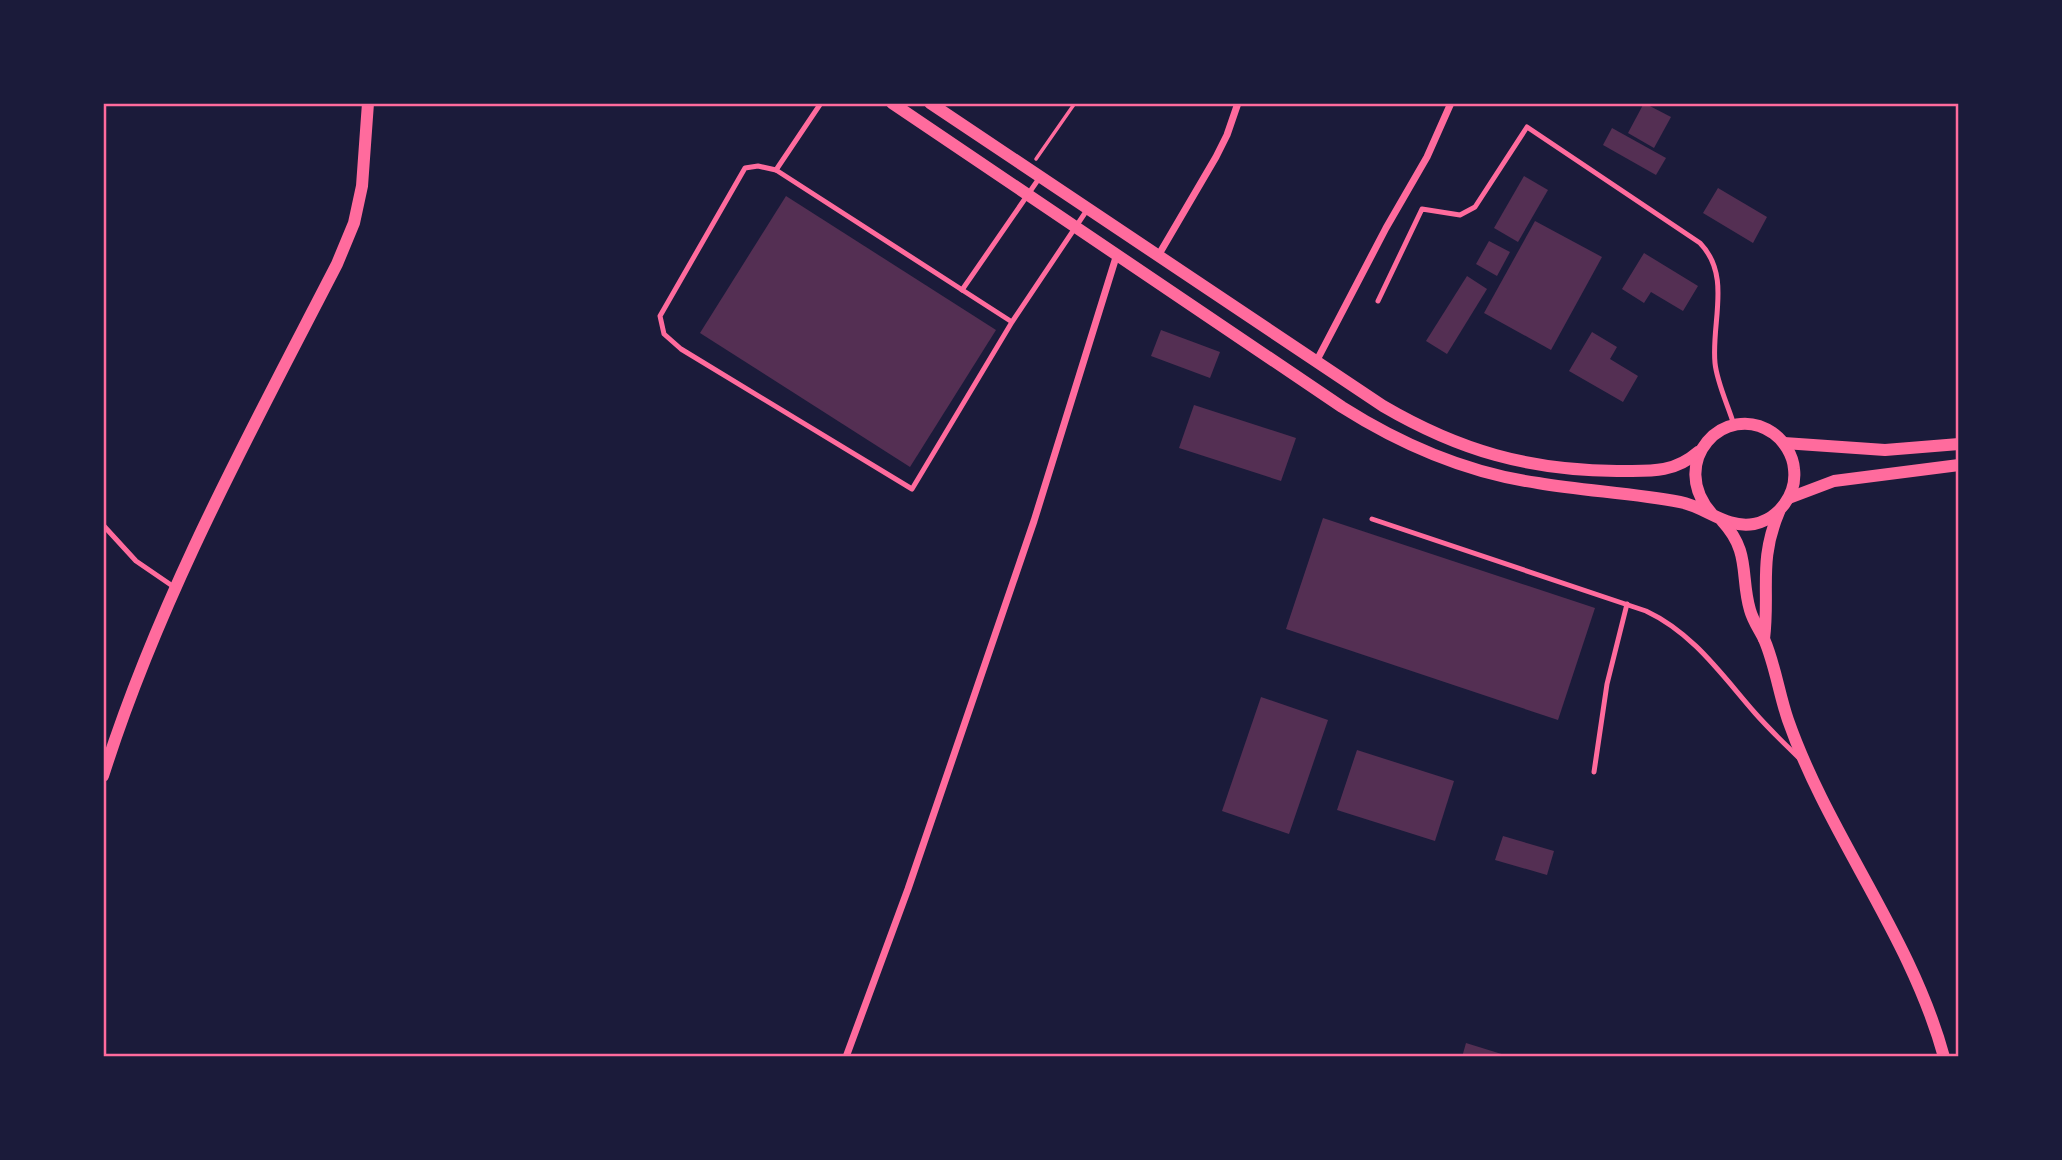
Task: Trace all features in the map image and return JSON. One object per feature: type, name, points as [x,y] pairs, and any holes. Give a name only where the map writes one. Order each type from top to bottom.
[{"type":"street","points":[[103,776],[134,684],[175,587],[214,502],[337,264],[354,223],[362,186],[368,103]]},
{"type":"street","points":[[892,103],[1342,407],[1416,447],[1473,469],[1505,477],[1677,501],[1700,507],[1732,524],[1758,523],[1780,510]]},
{"type":"street","points":[[930,103],[1316,362],[1383,406],[1432,433],[1515,461],[1574,471],[1657,472],[1680,466],[1701,450]]},
{"type":"street","points":[[1158,256],[1216,157],[1238,103]]},
{"type":"street","points":[[1316,362],[1385,228],[1427,157],[1451,103]]},
{"type":"street","points":[[846,1057],[908,889],[1034,521],[1117,253]]},
{"type":"street","points":[[1764,639],[1765,563],[1773,527],[1794,484],[1794,469],[1791,455],[1784,443],[1774,434],[1748,424],[1734,425],[1709,439],[1701,450],[1696,463],[1695,484],[1703,503],[1728,528],[1740,550],[1750,611],[1764,639],[1788,720],[1824,805],[1906,959],[1944,1057]]},
{"type":"street","points":[[1784,443],[1885,450],[1959,443]]},
{"type":"street","points":[[1789,498],[1834,481],[1959,465]]},
{"type":"lane","points":[[776,170],[821,103]]},
{"type":"lane","points":[[1378,301],[1422,209],[1460,215],[1475,207],[1527,127],[1700,243],[1708,252],[1718,278],[1715,366],[1734,425]]},
{"type":"lane","points":[[1013,322],[776,170],[758,166],[745,168],[660,316],[664,334],[681,349],[912,489],[1013,322],[1088,209]]},
{"type":"lane","points":[[962,290],[1028,194],[1035,173]]},
{"type":"lane","points":[[1372,519],[1627,604],[1668,621],[1703,652],[1756,714],[1807,767]]},
{"type":"lane","points":[[103,525],[136,562],[175,587]]},
{"type":"lane","points":[[1594,772],[1607,684],[1627,604]]},
{"type":"path","points":[[1035,173],[1075,103]]},
{"type":"building","points":[[1644,103],[1671,117],[1654,148],[1628,133]]},
{"type":"building","points":[[1612,128],[1666,158],[1656,175],[1603,145]]},
{"type":"building","points":[[1524,176],[1548,190],[1518,242],[1494,228]]},
{"type":"building","points":[[1718,188],[1767,217],[1753,243],[1703,213]]},
{"type":"building","points":[[786,196],[996,330],[910,467],[700,333]]},
{"type":"building","points":[[1535,221],[1602,257],[1551,350],[1484,313]]},
{"type":"building","points":[[1489,241],[1510,252],[1497,276],[1476,264]]},
{"type":"building","points":[[1644,253],[1698,286],[1683,311],[1651,292],[1644,303],[1622,289]]},
{"type":"building","points":[[1467,276],[1487,289],[1447,354],[1426,341]]},
{"type":"building","points":[[1161,330],[1220,352],[1210,378],[1151,356]]},
{"type":"building","points":[[1592,332],[1617,347],[1610,359],[1638,376],[1623,402],[1569,371]]},
{"type":"building","points":[[1194,405],[1296,438],[1281,481],[1179,448]]},
{"type":"building","points":[[1323,518],[1595,608],[1558,720],[1286,629]]},
{"type":"building","points":[[1261,697],[1328,720],[1289,834],[1222,811]]},
{"type":"building","points":[[1357,750],[1454,781],[1435,841],[1337,810]]},
{"type":"building","points":[[1503,836],[1554,851],[1547,875],[1495,860]]},
{"type":"building","points":[[1466,1043],[1508,1056],[1508,1057],[1462,1057]]}]
